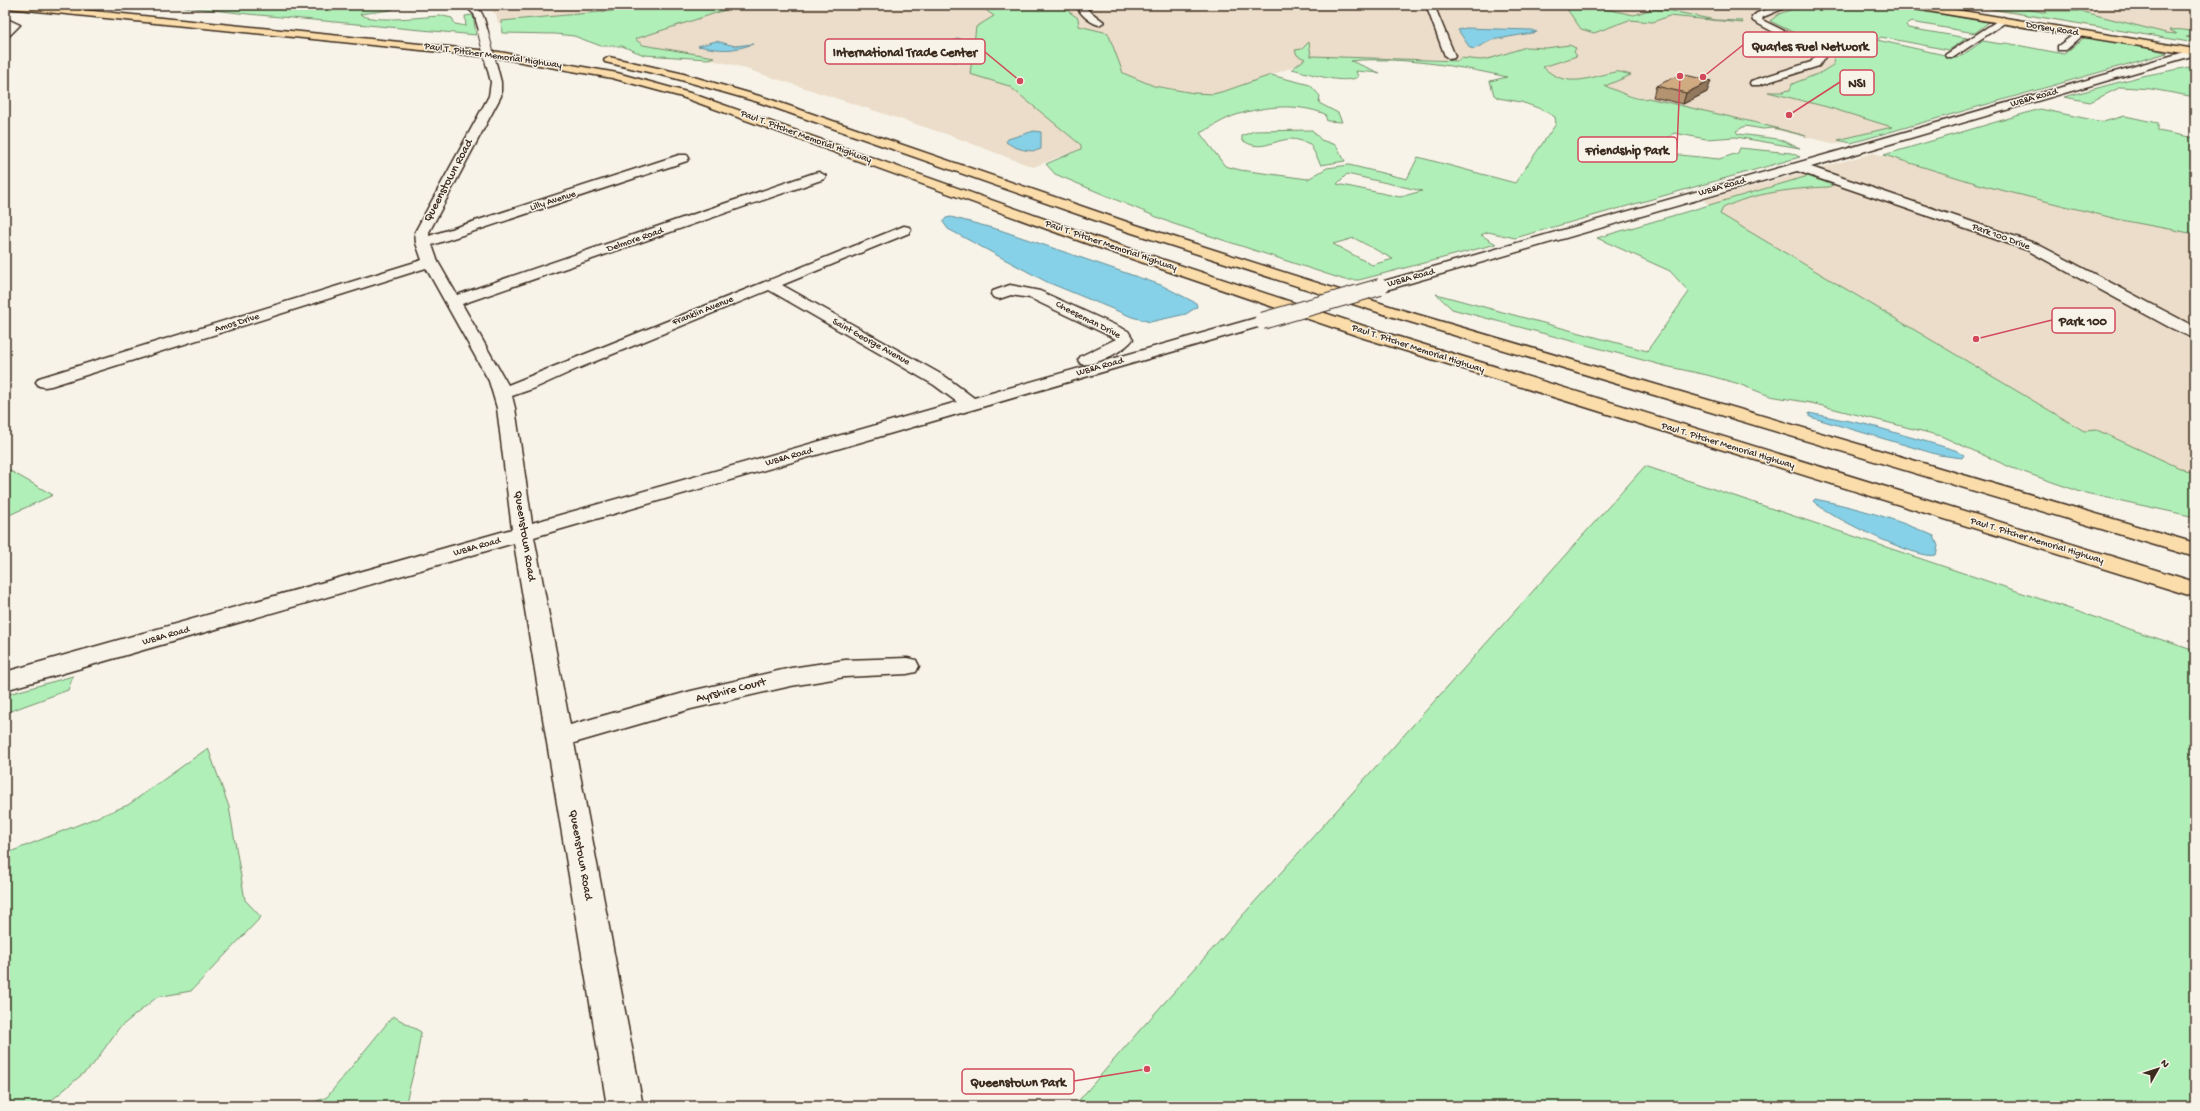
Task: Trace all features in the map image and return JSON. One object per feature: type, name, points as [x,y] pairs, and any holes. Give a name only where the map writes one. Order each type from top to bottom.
[{"type":"main road","name":"Dorsey Road","points":[[1910,5],[2195,52]]},
{"type":"main road","name":"Paul T. Pitcher Memorial Highway","points":[[6,6],[499,55],[574,67],[644,83],[729,110],[1096,242],[1362,332],[2195,590]]},
{"type":"main road","name":"Paul T. Pitcher Memorial Highway","points":[[478,36],[605,59],[718,86],[1128,227],[1396,313],[2195,550]]},
{"type":"street","name":"Queenstown Road","points":[[468,5],[478,13],[478,36],[491,63],[496,82],[495,96],[426,222],[422,232],[423,243],[430,262],[492,370],[502,393],[506,408],[523,534],[625,1106]]},
{"type":"street","points":[[1080,5],[1084,12],[1099,22]]},
{"type":"street","points":[[1430,5],[1450,56]]},
{"type":"street","points":[[1755,83],[1816,64],[1820,57],[1813,49],[1758,22],[1757,17],[1760,15],[1788,5]]},
{"type":"street","points":[[1950,55],[2003,20]]},
{"type":"street","points":[[5,21],[15,25],[5,35]]},
{"type":"street","points":[[2062,48],[2080,33]]},
{"type":"street","name":"WB&A Road","points":[[5,681],[523,534],[2195,52]]},
{"type":"street","name":"Lilly Avenue","points":[[423,243],[683,158]]},
{"type":"street","name":"Park 100 Drive","points":[[1796,166],[2032,248],[2068,265],[2152,313],[2195,334]]},
{"type":"street","name":"Delmore Road","points":[[452,302],[819,176]]},
{"type":"street","name":"Franklin Avenue","points":[[502,393],[529,384],[574,364],[904,230]]},
{"type":"street","name":"Amos Drive","points":[[45,382],[430,262]]},
{"type":"street","name":"Saint George Avenue","points":[[769,284],[940,381],[971,404]]},
{"type":"street","name":"Cheeseman Drive","points":[[999,294],[1010,290],[1034,294],[1122,335],[1125,340],[1122,343],[1087,360],[1087,364],[1092,369]]},
{"type":"street","name":"Ayrshire Court","points":[[559,738],[703,697],[766,682],[826,671],[907,666]]},
{"type":"shaded area","points":[[510,5],[1810,5],[1826,48],[1834,56],[1834,62],[1829,68],[1790,90],[1784,91],[1816,104],[1897,128],[1836,144],[1484,61],[1318,57],[1033,167],[949,135],[734,65],[639,44],[498,23],[496,14],[487,7]]},
{"type":"shaded area","points":[[1957,5],[2195,5],[2195,43]]},
{"type":"shaded area","points":[[1873,153],[2195,229],[2195,505],[1789,304],[1704,200]]},
{"type":"green space","points":[[170,5],[398,5],[399,6],[390,10],[360,14],[376,19],[443,16],[452,18],[455,24],[466,26],[465,16],[473,15],[476,35],[248,14]]},
{"type":"green space","points":[[677,5],[741,5],[635,39],[643,45],[714,57],[708,59],[644,55],[622,46],[601,46],[574,36],[556,34],[502,33],[501,21]]},
{"type":"green space","points":[[991,5],[1057,5],[1068,8],[1068,11],[1078,18],[1079,26],[1108,33],[1123,73],[1154,86],[1194,93],[1213,94],[1271,75],[1310,85],[1320,96],[1319,103],[1338,113],[1342,122],[1327,121],[1325,114],[1304,108],[1269,108],[1236,115],[1200,133],[1225,166],[1240,170],[1308,179],[1327,168],[1349,165],[1407,179],[1418,157],[1515,183],[1556,124],[1555,117],[1541,109],[1521,102],[1498,98],[1494,95],[1490,81],[1507,77],[1464,68],[1391,60],[1351,61],[1380,73],[1356,71],[1358,77],[1343,80],[1325,78],[1292,69],[1305,59],[1297,55],[1295,50],[1302,49],[1309,42],[1311,56],[1459,61],[1460,58],[1481,60],[1492,58],[1526,47],[1546,48],[1569,45],[1576,48],[1574,52],[1577,56],[1543,67],[1552,74],[1569,80],[1587,79],[1615,72],[1631,75],[1605,86],[1633,97],[1644,99],[1648,98],[1757,123],[1806,136],[1774,128],[1763,129],[1745,126],[1736,131],[1738,134],[1778,139],[1800,148],[1736,137],[1706,139],[1674,133],[1662,142],[1665,150],[1680,155],[1719,159],[1738,153],[1740,148],[1791,153],[1800,157],[1515,238],[1488,232],[1481,235],[1496,244],[1359,280],[1345,280],[1171,223],[1055,174],[1046,164],[1081,149],[1081,145],[1009,86],[970,74],[976,27],[994,16],[987,11]],"holes":[[[1347,174],[1422,191],[1400,197],[1337,184]],[[1354,238],[1393,259],[1372,265],[1333,244]]]},
{"type":"green space","points":[[1564,5],[1586,5],[1634,15],[1652,9],[1672,11],[1715,20],[1742,21],[1743,23],[1669,16],[1653,22],[1629,20],[1594,33],[1581,29]]},
{"type":"green space","points":[[1804,5],[1890,5],[1989,22],[1975,33],[1911,22],[1906,25],[1908,28],[1967,38],[1949,50],[1881,37],[1877,40],[1958,58],[1983,41],[2001,44],[2006,43],[2064,54],[2085,37],[2154,49],[2167,53],[1851,143],[1838,140],[1892,127],[1827,107],[1768,92],[1785,92],[1783,91],[1790,90],[1792,84],[1820,73],[1833,65],[1834,56],[1827,49],[1770,21],[1779,14]]},
{"type":"green space","points":[[1983,5],[2008,5],[2047,13],[2045,11],[2080,11],[2166,33],[2177,34],[2170,30],[2186,30],[2195,32],[2195,36],[2186,37],[2195,39],[2195,43],[1992,9]]},
{"type":"green space","points":[[2195,66],[2195,97],[2151,89],[2121,87],[2090,102],[2064,97],[2142,76]]},
{"type":"green space","points":[[2040,109],[2103,122],[2125,116],[2158,123],[2158,131],[2195,138],[2195,234],[2121,220],[1985,186],[1884,155]]},
{"type":"green space","points":[[1312,130],[1321,140],[1336,145],[1345,161],[1321,165],[1310,144],[1296,140],[1284,140],[1261,146],[1249,144],[1242,140],[1242,136],[1254,131]]},
{"type":"green space","points":[[1808,176],[1833,185],[1829,187],[1789,190],[1760,195],[1723,208],[1720,214],[2084,431],[2097,430],[2195,475],[2195,517],[2081,492],[2012,468],[1941,436],[1811,403],[1770,396],[1736,383],[1707,375],[1665,366],[1452,309],[1436,294],[1647,351],[1689,292],[1670,271],[1597,238]]},
{"type":"green space","points":[[1645,466],[2195,651],[2195,1106],[1074,1106],[1139,1031]]},
{"type":"green space","points":[[5,468],[53,495],[5,517]]},
{"type":"green space","points":[[73,676],[68,690],[5,713],[5,695]]},
{"type":"green space","points":[[208,748],[229,807],[245,900],[261,917],[191,991],[157,997],[119,1028],[92,1066],[45,1106],[5,1106],[5,854],[128,805]]},
{"type":"green space","points":[[393,1016],[421,1032],[416,1062],[405,1106],[305,1106],[327,1097]]},
{"type":"water","points":[[1466,28],[1531,30],[1537,32],[1492,40],[1474,49],[1470,48],[1458,30]]},
{"type":"water","points":[[958,38],[963,40],[956,62],[928,57]]},
{"type":"water","points":[[716,41],[735,46],[753,44],[727,50],[698,46]]},
{"type":"water","points":[[1034,131],[1041,132],[1041,149],[1032,151],[1023,150],[1006,142],[1008,139]]},
{"type":"water","points":[[951,217],[1000,230],[1161,285],[1196,303],[1197,307],[1186,314],[1150,322],[1132,317],[1047,282],[948,229],[943,222],[946,218]]},
{"type":"water","points":[[1809,413],[1869,425],[1955,450],[1964,455],[1962,458],[1939,455],[1810,417]]},
{"type":"water","points":[[1815,499],[1876,514],[1934,536],[1938,546],[1936,555],[1926,555],[1911,551],[1873,536],[1821,508],[1813,501]]},
{"type":"building","points":[[1681,74],[1711,81],[1686,93],[1656,86]]},
{"type":"place","name":"Friendship Park","points":[[1680,76]]},
{"type":"place","name":"Quarles Fuel Network","points":[[1703,77]]},
{"type":"place","name":"International Trade Center","points":[[1020,81]]},
{"type":"place","name":"NSI","points":[[1789,115]]},
{"type":"place","name":"Park 100","points":[[1976,339]]},
{"type":"place","name":"Queenstown Park","points":[[1147,1069]]}]
